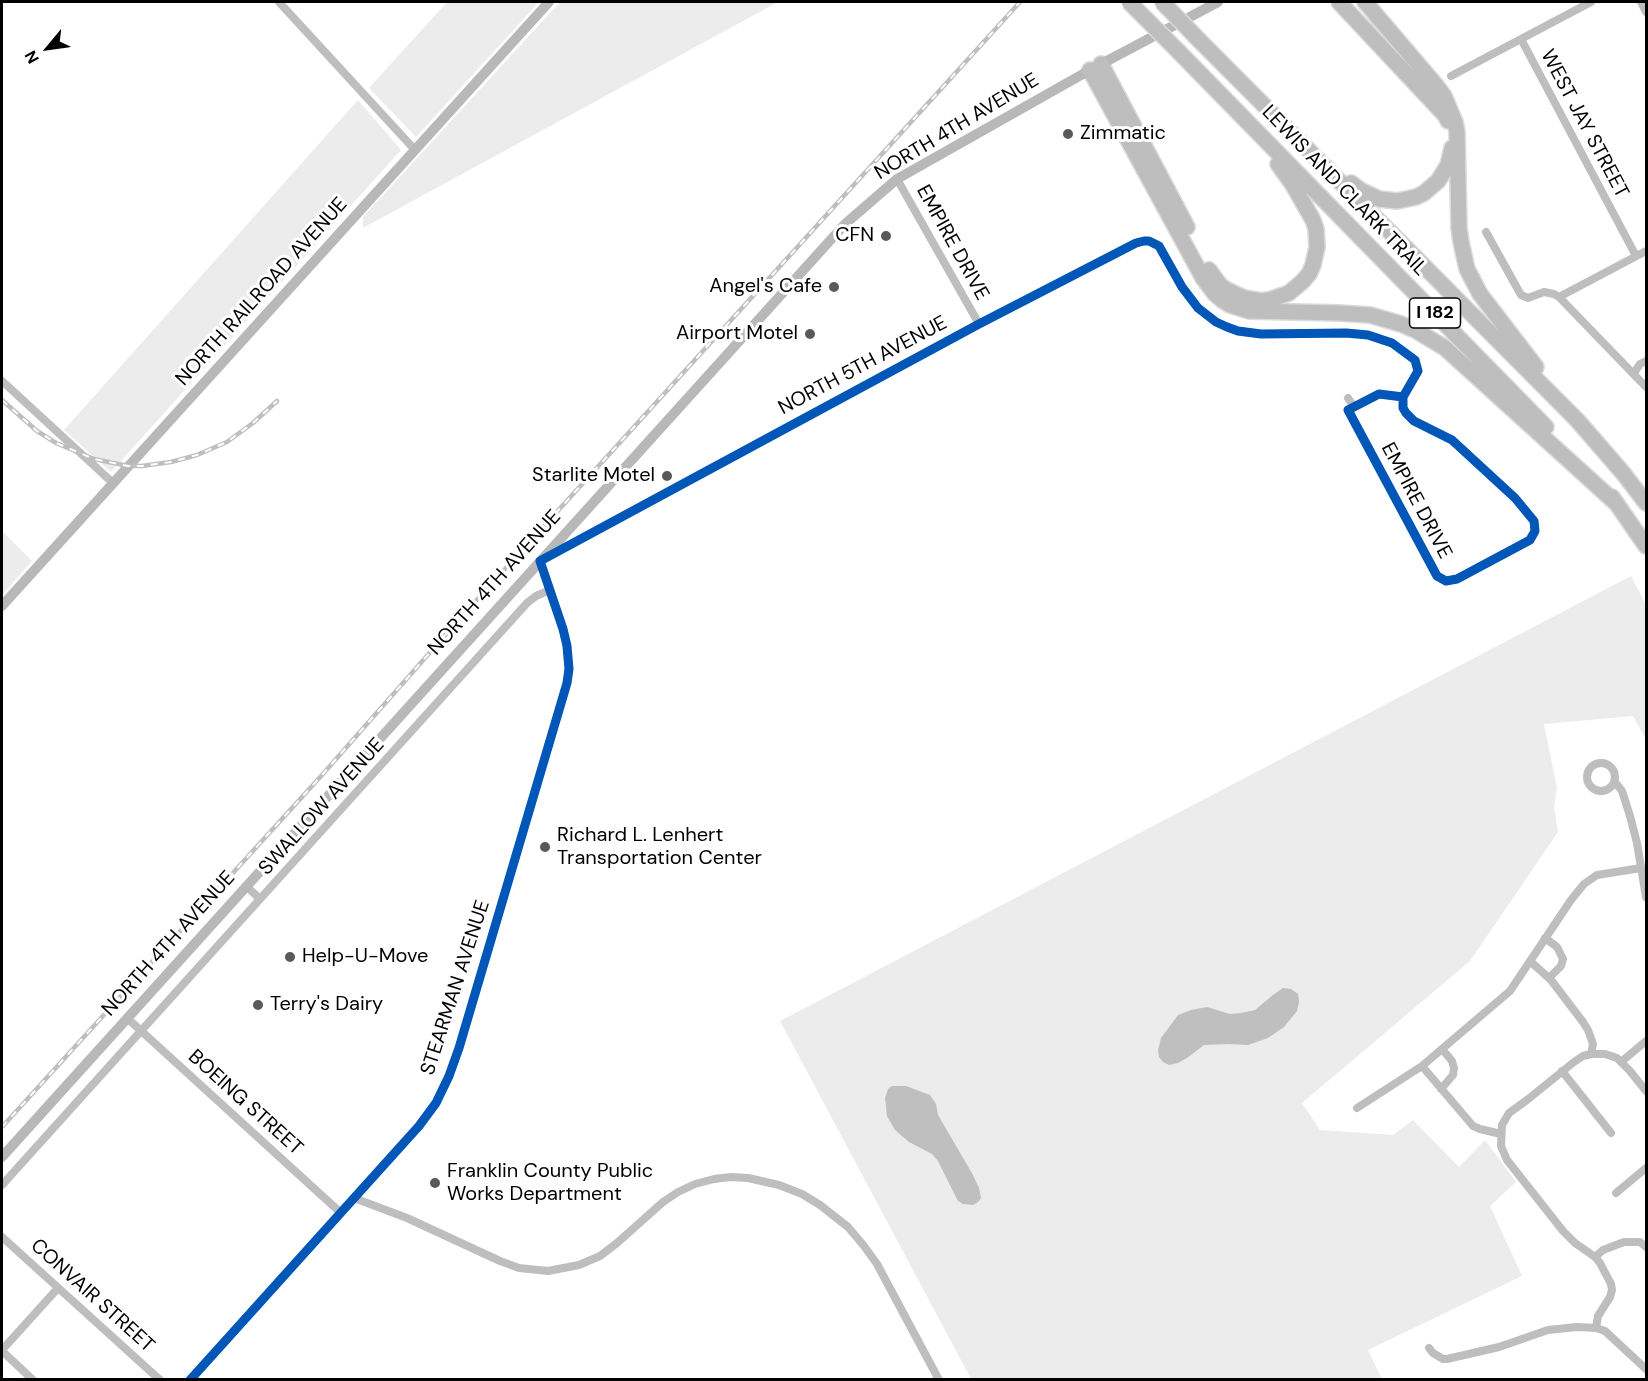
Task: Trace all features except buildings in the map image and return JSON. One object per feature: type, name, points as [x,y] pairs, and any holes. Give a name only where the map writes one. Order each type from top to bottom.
[{"type":"highway","name":"LEWIS AND CLARK TRAIL","points":[[1129,2],[1571,452],[1617,504],[1647,546]]},
{"type":"highway","name":"LEWIS AND CLARK TRAIL","points":[[1162,2],[1578,421],[1647,503]]},
{"type":"highway","points":[[1308,150],[1362,191],[1388,201],[1407,200],[1432,188],[1444,173],[1451,156],[1452,138],[1445,115],[1339,2]]},
{"type":"highway","points":[[1356,2],[1435,84]]},
{"type":"highway","points":[[1365,2],[1435,84],[1449,108],[1457,132],[1461,242],[1465,262],[1473,282],[1486,304],[1578,421]]},
{"type":"highway","points":[[1096,67],[1211,273],[1220,285],[1235,295],[1263,301],[1289,293],[1303,281],[1316,256],[1317,238],[1313,220],[1293,185],[1250,124]]},
{"type":"highway","points":[[1096,67],[1203,278],[1222,300],[1249,311],[1370,315],[1416,331],[1445,348],[1617,504]]},
{"type":"main road","name":"NORTH RAILROAD AVENUE","points":[[2,606],[549,2]]},
{"type":"main road","name":"NORTH 4TH AVENUE","points":[[2,1157],[845,224],[897,179],[1096,67],[1218,2]]},
{"type":"street","points":[[279,2],[415,150]]},
{"type":"street","points":[[1451,76],[1591,2]]},
{"type":"street","points":[[1641,2],[1647,12]]},
{"type":"street","name":"WEST JAY STREET","points":[[1521,39],[1636,256]]},
{"type":"street","name":"EMPIRE DRIVE","points":[[897,179],[979,324]]},
{"type":"street","points":[[1486,232],[1521,296],[1528,298],[1544,292],[1559,297],[1647,387]]},
{"type":"street","name":"NORTH 5TH AVENUE","points":[[540,561],[979,324],[1136,243],[1144,241],[1159,246],[1190,299],[1207,316],[1227,327],[1261,334],[1356,333],[1392,343],[1415,360],[1418,371],[1403,397]]},
{"type":"street","points":[[1559,297],[1647,251]]},
{"type":"street","points":[[1634,373],[1640,364],[1647,361]]},
{"type":"street","points":[[2,381],[113,483]]},
{"type":"street","points":[[1348,398],[1354,407],[1383,393],[1403,397]]},
{"type":"street","name":"EMPIRE DRIVE","points":[[1354,407],[1348,410],[1437,576],[1446,581],[1457,579],[1530,540],[1535,531],[1534,521],[1515,498],[1452,441],[1409,418],[1403,408],[1403,397]]},
{"type":"street","name":"STEARMAN AVENUE","points":[[190,1380],[428,1115],[455,1062],[567,683],[569,669],[567,646],[540,561]]},
{"type":"street","name":"SWALLOW AVENUE","points":[[2,1185],[527,603],[550,590]]},
{"type":"street","points":[[1615,782],[1622,791],[1630,816],[1647,897]]},
{"type":"street","points":[[1358,1108],[1422,1066],[1510,991],[1571,900],[1590,879],[1597,875],[1641,868]]},
{"type":"street","points":[[246,886],[261,899]]},
{"type":"street","points":[[1545,938],[1557,947],[1563,958],[1561,966],[1549,978]]},
{"type":"street","points":[[1530,961],[1549,978],[1588,1030],[1593,1044],[1591,1054]]},
{"type":"street","name":"BOEING STREET","points":[[128,1018],[341,1213]]},
{"type":"street","points":[[1621,1062],[1647,1041]]},
{"type":"street","points":[[1441,1089],[1453,1075],[1454,1068],[1452,1061],[1442,1049]]},
{"type":"street","points":[[1596,1328],[1598,1316],[1610,1297],[1611,1284],[1594,1257],[1563,1231],[1503,1153],[1502,1125],[1509,1113],[1562,1071],[1583,1056],[1591,1054],[1611,1055],[1621,1062],[1647,1092]]},
{"type":"street","points":[[1422,1066],[1473,1126],[1501,1134]]},
{"type":"street","points":[[1562,1071],[1611,1132]]},
{"type":"street","points":[[1616,1193],[1647,1168]]},
{"type":"street","points":[[354,1198],[407,1218],[510,1265],[548,1271],[579,1265],[600,1256],[663,1202],[695,1184],[714,1179],[740,1177],[767,1181],[801,1194],[848,1227],[877,1264],[939,1380]]},
{"type":"street","name":"CONVAIR STREET","points":[[2,1237],[160,1380]]},
{"type":"street","points":[[1594,1257],[1603,1250],[1624,1242],[1640,1242],[1647,1247]]},
{"type":"street","points":[[33,1380],[2,1350],[58,1287]]},
{"type":"street","points":[[1429,1348],[1432,1353],[1447,1359],[1499,1347],[1548,1330],[1596,1328],[1605,1331],[1647,1369]]},
{"type":"shaded area","points":[[447,2],[539,2],[416,137],[369,88]]},
{"type":"shaded area","points":[[560,2],[778,2],[363,228],[363,217]]},
{"type":"shaded area","points":[[358,100],[401,150],[111,472],[64,430]]},
{"type":"shaded area","points":[[2,531],[32,561],[2,595]]},
{"type":"shaded area","points":[[1631,576],[1646,605],[1646,740],[1633,716],[1544,724],[1557,788],[1554,807],[1558,832],[1470,961],[1302,1103],[1320,1130],[1393,1135],[1413,1120],[1459,1167],[1485,1140],[1516,1182],[1490,1206],[1522,1276],[1368,1350],[1382,1379],[971,1379],[780,1021]]},
{"type":"shaded area","points":[[1283,988],[1291,989],[1298,994],[1297,1011],[1284,1027],[1268,1038],[1248,1045],[1204,1045],[1187,1058],[1169,1065],[1159,1057],[1161,1038],[1178,1015],[1207,1007],[1230,1014],[1255,1010]]},
{"type":"shaded area","points":[[892,1086],[906,1086],[930,1095],[936,1104],[938,1115],[979,1188],[981,1198],[978,1202],[973,1205],[958,1201],[938,1161],[932,1154],[909,1142],[895,1130],[887,1116],[885,1098],[888,1089]]},
{"type":"railway","points":[[2,1127],[1020,2]]},
{"type":"railway","points":[[2,400],[37,431],[56,443],[94,459],[128,466],[171,462],[197,455],[227,442],[277,401]]},
{"type":"cycle path","points":[[190,1380],[419,1126],[436,1103],[449,1076],[567,683],[569,669],[567,646],[540,561],[979,324],[1136,243],[1144,241],[1159,246],[1182,287],[1198,308],[1216,322],[1227,327],[1261,334],[1368,335],[1392,343],[1415,360],[1418,371],[1403,397],[1403,408],[1406,413],[1414,421],[1452,440],[1515,498],[1534,521],[1535,531],[1530,540],[1457,579],[1446,581],[1437,576],[1348,410],[1379,394],[1403,397]]},
{"type":"place","name":"Zimmatic","points":[[1068,134]]},
{"type":"place","name":"CFN","points":[[886,236]]},
{"type":"place","name":"Angel's Cafe","points":[[834,287]]},
{"type":"place","name":"Airport Motel","points":[[810,334]]},
{"type":"place","name":"Starlite Motel","points":[[667,476]]},
{"type":"place","name":"Richard L. Lenhert Transportation Center","points":[[545,847]]},
{"type":"place","name":"Help-U-Move","points":[[290,957]]},
{"type":"place","name":"Terry's Dairy","points":[[258,1005]]},
{"type":"place","name":"Franklin County Public Works Department","points":[[435,1183]]}]
